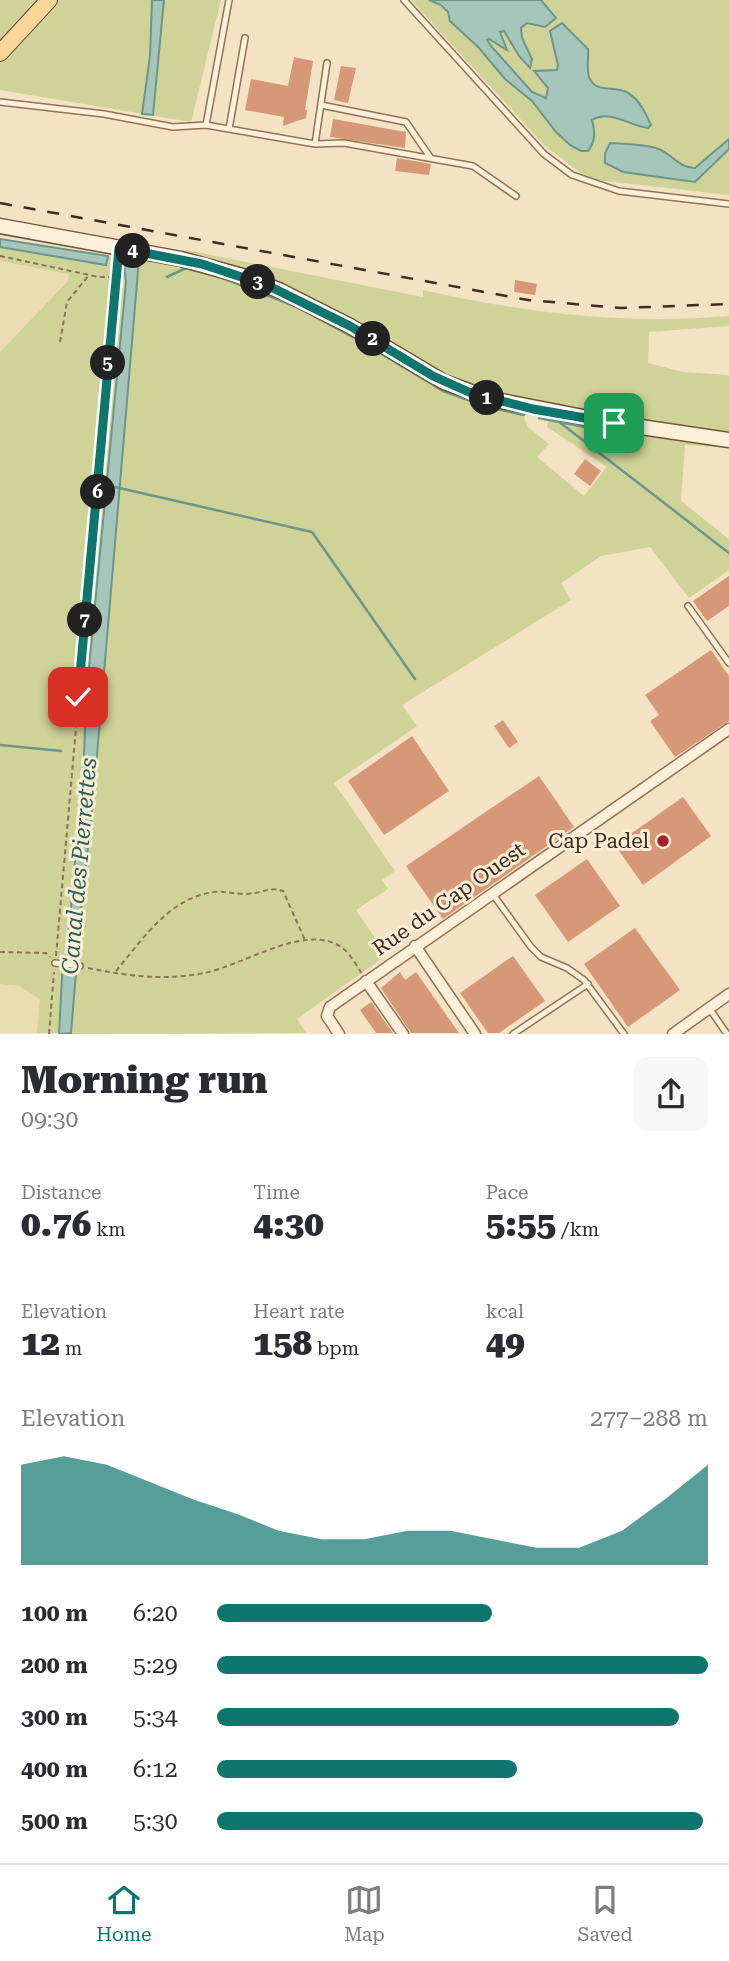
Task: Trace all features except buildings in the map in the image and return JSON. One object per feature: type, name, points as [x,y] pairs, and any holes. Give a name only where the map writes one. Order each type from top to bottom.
[{"type":"main road","points":[[0,53],[49,0]]},
{"type":"street","points":[[0,226],[212,266],[281,291],[350,326],[433,376],[471,393],[533,409],[729,440]]},
{"type":"street","name":"Rue du Cap Ouest","points":[[339,1034],[327,1016],[330,1007],[729,729]]},
{"type":"street","points":[[415,946],[475,1034]]},
{"type":"street","points":[[366,981],[403,1034]]},
{"type":"street","points":[[673,1034],[729,994]]},
{"type":"lane","points":[[206,125],[229,0]]},
{"type":"lane","points":[[404,0],[544,154],[572,176],[618,191],[729,204]]},
{"type":"lane","points":[[229,130],[245,38]]},
{"type":"lane","points":[[314,144],[327,63]]},
{"type":"lane","points":[[0,102],[104,114],[173,127],[206,125],[314,144],[344,143],[430,157],[473,166],[516,197]]},
{"type":"lane","points":[[321,105],[405,122],[430,157]]},
{"type":"lane","points":[[688,606],[729,663]]},
{"type":"lane","points":[[492,892],[541,957],[576,973],[588,984],[624,1034]]},
{"type":"lane","points":[[55,963],[80,966]]},
{"type":"lane","points":[[513,1034],[588,984]]},
{"type":"lane","points":[[709,1009],[727,1034]]},
{"type":"path","points":[[49,1034],[77,742],[78,697],[115,277],[123,249]]},
{"type":"path","points":[[0,256],[89,275],[115,277]]},
{"type":"path","points":[[60,342],[67,302],[89,275]]},
{"type":"path","points":[[116,972],[159,921],[174,908],[191,897],[216,892],[243,894],[271,889],[283,891],[306,941]]},
{"type":"path","points":[[80,966],[159,979],[207,973],[306,941],[325,940],[340,946],[366,981]]},
{"type":"path","points":[[0,953],[46,953],[55,963]]},
{"type":"shaded area","points":[[0,261],[69,273],[67,282],[0,352]]},
{"type":"shaded area","points":[[0,984],[19,986],[41,999],[37,1033],[0,1033]]},
{"type":"green space","points":[[0,0],[38,0],[0,41]]},
{"type":"green space","points":[[56,0],[221,0],[191,122],[0,90],[0,63]]},
{"type":"green space","points":[[411,0],[729,0],[729,195],[596,180],[579,172],[544,145]]},
{"type":"green space","points":[[0,247],[105,265],[108,256],[128,260],[86,699],[84,757],[58,1033],[37,1033],[40,999],[19,986],[0,984],[0,352],[67,282],[69,274],[0,261]]},
{"type":"green space","points":[[186,250],[423,297],[423,290],[499,305],[575,315],[652,319],[729,316],[729,326],[649,332],[648,363],[683,372],[729,375],[729,448],[685,445],[681,501],[729,539],[729,570],[689,598],[650,547],[601,556],[561,583],[571,600],[402,705],[417,726],[334,783],[395,871],[382,880],[388,889],[356,910],[387,955],[297,1019],[306,1033],[71,1034],[139,259],[182,263]],"holes":[[[521,410],[549,417],[547,427],[607,467],[584,496],[537,457],[549,444],[528,427]]]},
{"type":"water","points":[[152,0],[164,0],[153,115],[142,114],[150,56]]},
{"type":"water","points":[[429,0],[541,0],[556,18],[545,27],[527,23],[521,28],[522,38],[532,59],[530,68],[519,56],[504,31],[500,32],[507,50],[489,39],[487,40],[491,46],[532,92],[546,98],[548,88],[534,71],[557,70],[550,31],[562,23],[588,49],[588,71],[592,82],[601,88],[623,90],[632,96],[642,107],[651,125],[648,128],[641,127],[613,117],[599,117],[592,120],[594,136],[588,151],[581,151],[570,145],[532,101],[505,79],[479,48],[450,21],[448,12],[441,5]]},
{"type":"water","points":[[729,139],[729,149],[695,182],[623,172],[605,163],[605,153],[610,143],[656,148],[684,165],[695,168]]},
{"type":"water","points":[[0,239],[108,256],[106,265],[0,247]]},
{"type":"water","name":"Canal des Pierrettes","points":[[129,257],[139,259],[93,803],[79,928],[84,927],[79,937],[71,1033],[59,1034],[63,959],[67,953],[84,757],[86,699],[126,282],[124,265]]},
{"type":"waterway","points":[[167,277],[186,268],[197,271]]},
{"type":"waterway","points":[[220,277],[297,307],[443,391],[488,407],[524,415]]},
{"type":"waterway","points":[[539,418],[642,438]]},
{"type":"waterway","points":[[558,421],[729,553]]},
{"type":"waterway","points":[[115,487],[312,532],[415,679]]},
{"type":"waterway","points":[[0,745],[61,751]]},
{"type":"railway","points":[[0,203],[528,300],[621,308],[729,304]]},
{"type":"place","name":"Cap Padel","points":[[663,841]]},
{"type":"route","points":[[78,697],[119,248],[202,264],[269,286],[350,326],[433,376],[471,393],[533,409],[614,423]]}]
